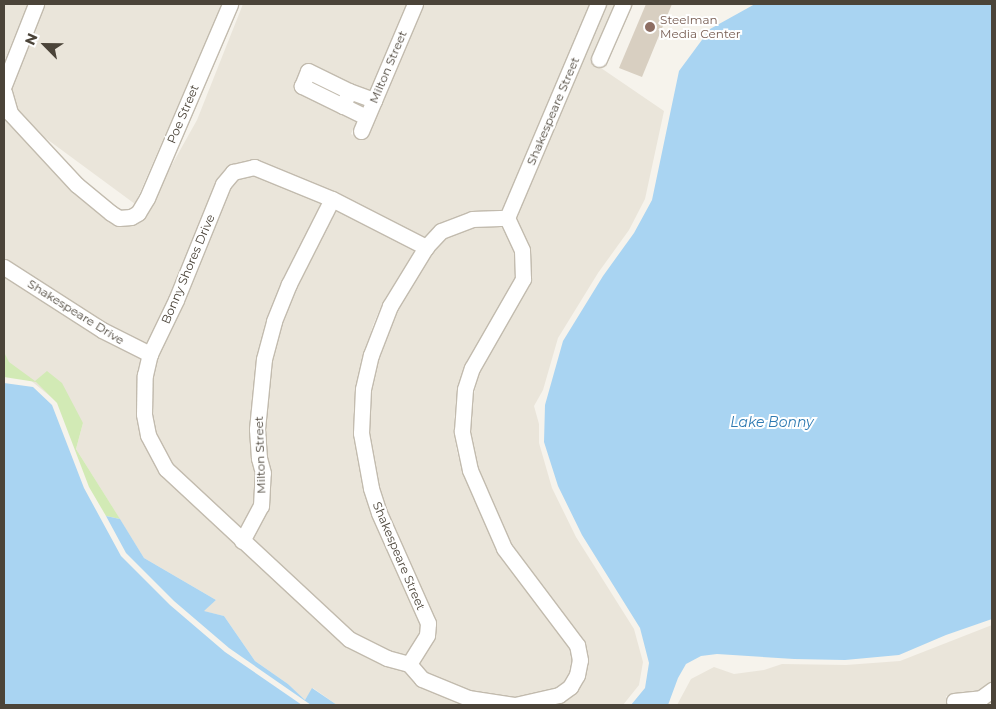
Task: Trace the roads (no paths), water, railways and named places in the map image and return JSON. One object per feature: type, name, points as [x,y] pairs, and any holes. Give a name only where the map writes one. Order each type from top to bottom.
[{"type":"street","points":[[4,85],[36,4]]},
{"type":"street","name":"Poe Street","points":[[4,92],[10,113],[63,170],[111,213],[119,218],[127,218],[138,213],[147,198],[230,4]]},
{"type":"street","name":"Milton Street","points":[[343,106],[364,124],[415,4]]},
{"type":"street","name":"Shakespeare Street","points":[[409,664],[427,635],[428,623],[379,513],[371,488],[361,434],[363,389],[380,327],[390,306],[426,247],[441,231],[454,224],[472,219],[507,218],[598,4]]},
{"type":"street","points":[[599,59],[622,4]]},
{"type":"street","points":[[349,90],[343,106],[302,86],[308,71],[374,100]]},
{"type":"street","name":"Bonny Shores Drive","points":[[242,541],[166,469],[148,435],[144,414],[145,375],[150,354],[176,300],[223,184],[233,172],[254,167],[332,200],[426,247]]},
{"type":"street","name":"Milton Street","points":[[242,541],[261,506],[263,473],[259,458],[256,429],[263,368],[272,330],[289,284],[332,200]]},
{"type":"street","points":[[242,541],[349,639],[378,654],[409,664],[422,679],[459,695],[485,702],[515,705],[551,698],[570,687],[577,675],[580,660],[578,645],[504,548],[474,479],[465,452],[462,431],[465,389],[472,368],[523,279],[522,250],[507,218]]},
{"type":"street","name":"Shakespeare Drive","points":[[4,267],[102,330],[150,354]]},
{"type":"street","points":[[954,701],[981,698],[992,690]]},
{"type":"water","name":"Lake Bonny","points":[[755,4],[992,4],[992,619],[946,635],[899,655],[845,660],[717,654],[701,656],[686,664],[678,678],[668,705],[631,705],[645,688],[649,663],[640,628],[582,535],[558,486],[544,442],[545,405],[563,341],[603,276],[634,233],[652,200],[679,71],[710,29]]},
{"type":"water","points":[[4,383],[33,387],[52,405],[84,488],[121,556],[170,605],[225,652],[302,705],[4,705]]},
{"type":"water","points":[[106,516],[120,519],[144,558],[216,600],[204,611],[224,616],[255,661],[288,684],[305,700],[312,688],[337,705],[311,705],[229,648],[174,601],[126,553]]},
{"type":"place","name":"Steelman Media Center","points":[[650,27]]}]
